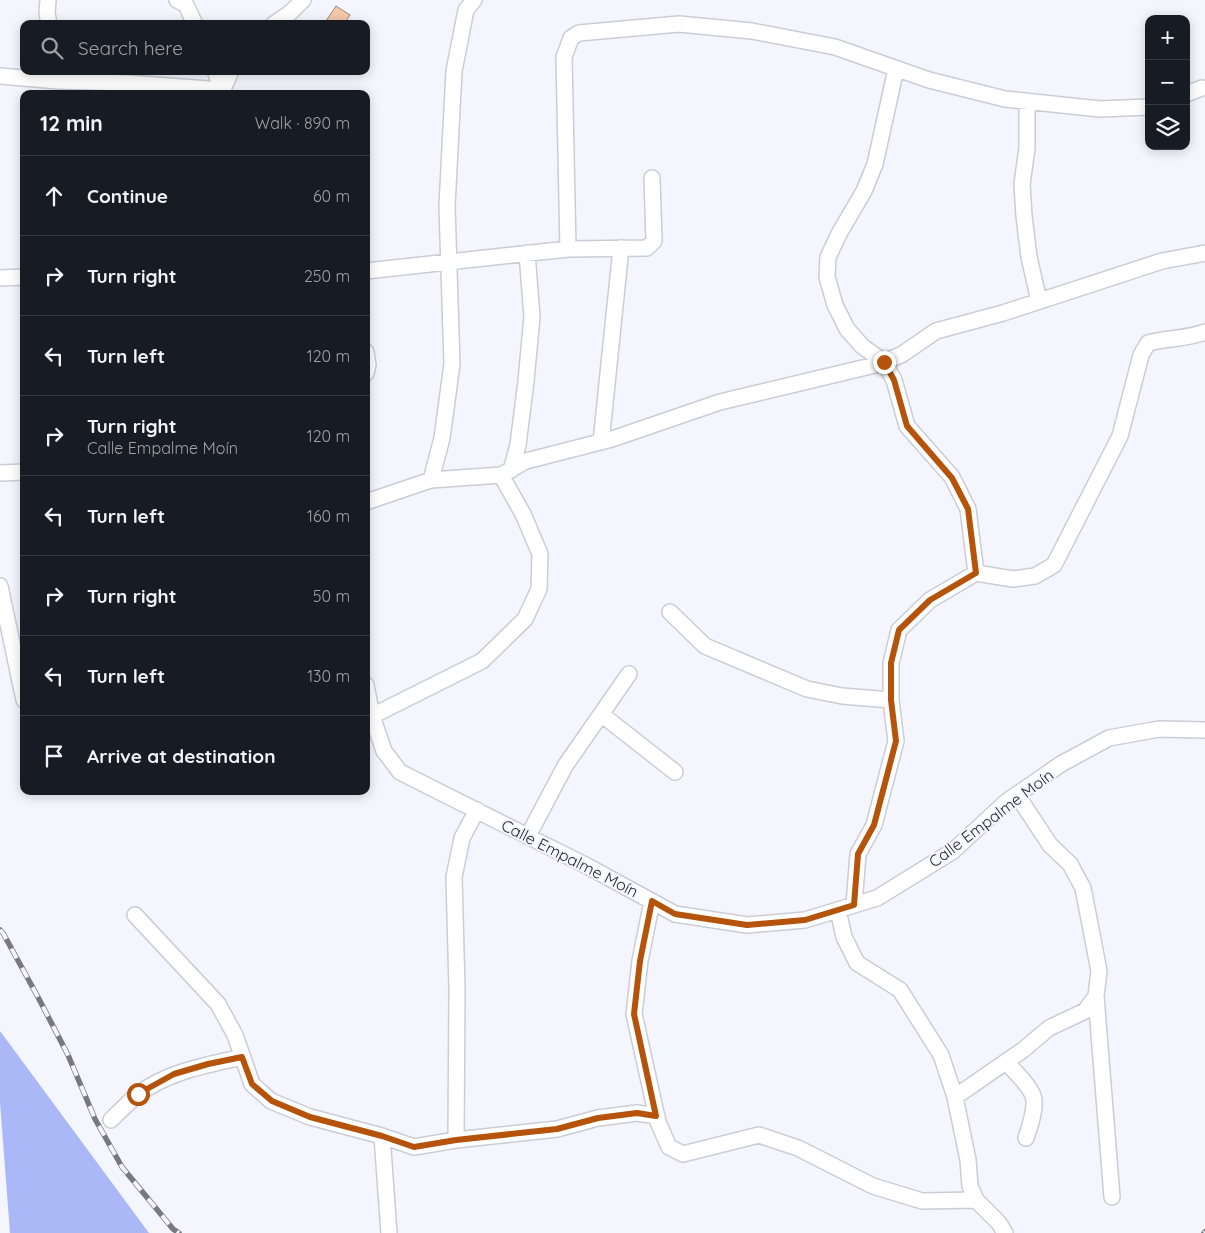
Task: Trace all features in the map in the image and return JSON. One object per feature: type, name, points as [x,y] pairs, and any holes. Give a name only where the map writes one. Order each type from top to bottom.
[{"type":"street","points":[[48,0],[48,20]]},
{"type":"street","points":[[177,0],[186,5],[193,20]]},
{"type":"street","points":[[280,20],[303,0]]},
{"type":"street","points":[[431,480],[442,438],[452,364],[448,206],[454,71],[466,10],[474,0]]},
{"type":"street","points":[[568,249],[564,57],[571,38],[579,33],[679,24],[752,31],[835,47],[929,80],[1005,99],[1100,109],[1145,108]]},
{"type":"street","points":[[896,69],[875,164],[864,191],[828,257],[827,277],[835,305],[847,329],[862,346],[884,362],[894,380],[907,426],[952,478],[968,509],[976,573]]},
{"type":"street","points":[[216,75],[220,90]]},
{"type":"street","points":[[222,90],[229,75]]},
{"type":"street","points":[[0,76],[57,76],[200,90]]},
{"type":"street","points":[[1190,92],[1202,88]]},
{"type":"street","points":[[1026,101],[1027,148],[1022,184],[1024,216],[1039,302]]},
{"type":"street","points":[[370,271],[568,249],[647,248],[654,241],[652,178]]},
{"type":"street","points":[[600,442],[621,248]]},
{"type":"street","points":[[370,501],[431,480],[506,472],[526,461],[600,442],[720,402],[884,362],[900,355],[936,331],[1039,302],[1162,261],[1205,253]]},
{"type":"street","points":[[372,716],[482,661],[525,619],[539,589],[540,554],[506,472],[518,445],[526,381],[532,317],[527,254]]},
{"type":"street","points":[[0,278],[20,277]]},
{"type":"street","points":[[854,905],[858,854],[874,825],[896,741],[891,700],[891,663],[899,630],[930,600],[976,573],[1013,580],[1035,576],[1054,565],[1120,436],[1140,355],[1148,343],[1161,339],[1195,336],[1205,332]]},
{"type":"street","points":[[0,473],[20,472]]},
{"type":"street","points":[[0,586],[20,681]]},
{"type":"street","points":[[670,612],[705,646],[807,689],[842,696],[891,700]]},
{"type":"street","points":[[528,836],[565,766],[629,674]]},
{"type":"street","name":"Calle Empalme Moín","points":[[370,706],[384,751],[400,772],[528,836],[675,914],[747,925],[805,920],[877,898],[953,851],[1006,802],[1061,764],[1109,738],[1159,729],[1205,730]]},
{"type":"street","points":[[601,714],[674,772]]},
{"type":"street","points":[[1017,795],[1050,845],[1070,864],[1083,888],[1099,971],[1096,996],[1112,1198]]},
{"type":"street","points":[[456,1140],[457,989],[454,877],[462,838],[477,810]]},
{"type":"street","points":[[652,901],[640,961],[634,1014],[656,1116],[670,1147],[683,1154],[759,1135],[798,1148],[873,1186],[922,1201],[976,1200]]},
{"type":"street","points":[[838,910],[844,937],[857,963],[900,990],[941,1055],[955,1097],[968,1160],[970,1186],[976,1200],[999,1223],[1005,1233]]},
{"type":"street","points":[[135,915],[218,1004],[235,1035],[252,1084],[272,1101],[310,1117],[382,1136],[414,1147],[456,1140],[557,1129],[598,1118],[627,1114],[637,1113],[656,1116]]},
{"type":"street","points":[[955,1097],[1023,1050],[1049,1028],[1085,1011],[1096,996]]},
{"type":"street","points":[[111,1120],[138,1094],[174,1074],[242,1057]]},
{"type":"street","points":[[1006,1062],[1025,1083],[1034,1098],[1033,1115],[1026,1138]]},
{"type":"street","points":[[382,1136],[389,1233]]},
{"type":"shaded area","points":[[0,1031],[149,1233],[10,1233],[0,1102]]},
{"type":"building","points":[[336,6],[350,15],[347,20],[327,20]]},
{"type":"railway","points":[[0,930],[68,1055],[95,1119],[122,1167],[173,1229],[179,1233]]},
{"type":"route","points":[[138,1094],[174,1074],[242,1057],[252,1084],[272,1101],[310,1117],[382,1136],[414,1147],[456,1140],[557,1129],[598,1118],[637,1113],[656,1116],[634,1014],[640,961],[652,901],[675,914],[747,925],[805,920],[854,905],[858,854],[874,825],[896,741],[891,700],[891,663],[899,630],[930,600],[976,573],[968,509],[952,478],[907,426],[894,380],[884,362]]}]
